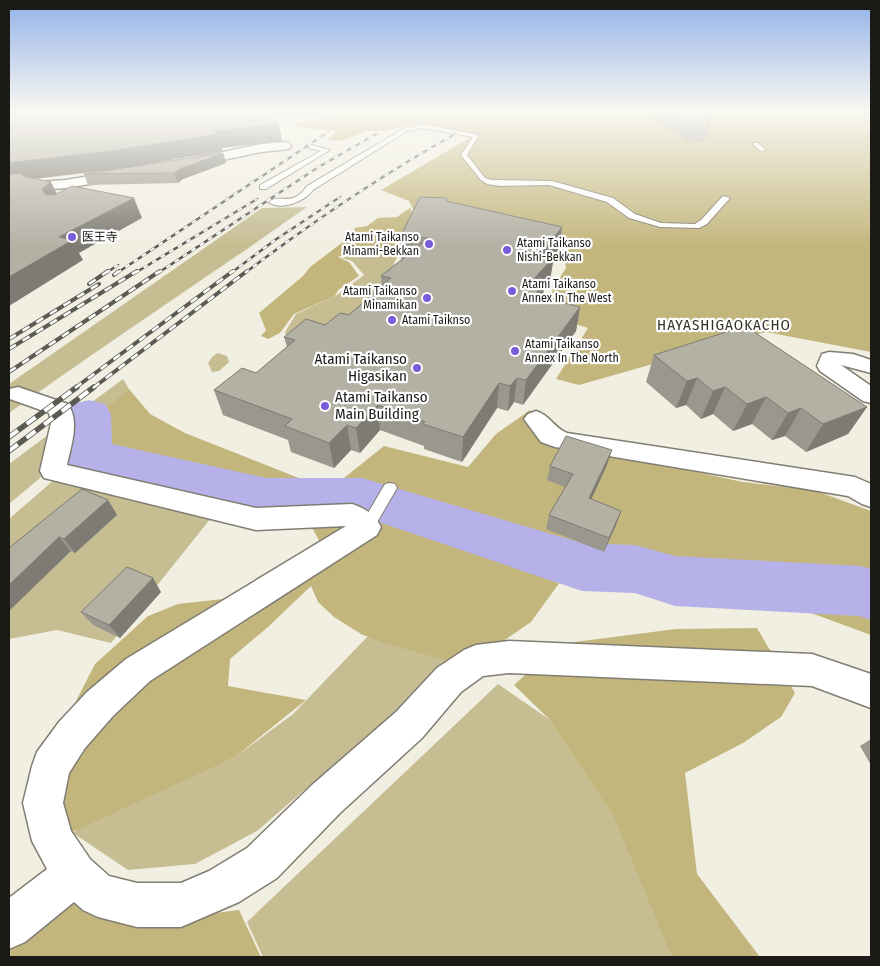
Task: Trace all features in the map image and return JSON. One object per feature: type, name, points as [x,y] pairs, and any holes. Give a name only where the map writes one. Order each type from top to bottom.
[{"type":"street","points":[[173,166],[217,157]]},
{"type":"street","points":[[9,188],[68,183],[134,172]]},
{"type":"street","points":[[68,183],[87,194]]},
{"type":"street","points":[[871,367],[853,360],[828,358],[828,366],[871,396]]},
{"type":"street","points":[[18,394],[60,409],[63,423],[53,472],[256,519],[352,515],[366,527],[138,670],[100,704],[72,735],[51,766],[43,803],[53,841],[75,874],[98,895],[138,905],[181,905],[224,887],[262,863],[326,799],[409,725],[449,680],[476,662],[509,656],[549,660],[812,670],[871,691]]},
{"type":"street","points":[[536,419],[550,436],[564,441],[855,487],[871,497]]},
{"type":"street","points":[[9,926],[75,874]]},
{"type":"lane","points":[[263,187],[315,157]]},
{"type":"lane","points":[[272,202],[283,203],[305,197],[310,188],[361,157]]},
{"type":"lane","points":[[466,157],[483,179],[490,182],[500,184],[549,183],[610,200],[632,216],[660,225],[696,226],[704,222],[726,198]]},
{"type":"lane","points":[[366,527],[390,488]]},
{"type":"shaded area","points":[[437,157],[871,157],[871,352],[766,332],[579,385],[556,379],[588,328],[548,315],[553,288],[566,268],[562,244],[526,234],[416,215],[409,201],[381,190]]},
{"type":"shaded area","points":[[307,207],[9,413],[9,384],[262,208]]},
{"type":"shaded area","points":[[410,208],[414,216],[400,241],[397,251],[349,253],[338,257],[349,262],[359,276],[338,290],[335,296],[294,314],[280,333],[268,339],[261,336],[266,330],[259,313],[303,276],[310,267],[347,239],[355,228],[367,226],[378,218],[397,217]]},
{"type":"shaded area","points":[[399,253],[393,266],[403,272],[410,309],[287,337],[285,332],[296,314],[337,295],[364,275],[352,261],[342,258],[350,255]]},
{"type":"shaded area","points":[[218,353],[227,356],[229,362],[219,371],[212,372],[208,363]]},
{"type":"shaded area","points":[[123,379],[129,389],[46,473],[9,504],[9,464]]},
{"type":"shaded area","points":[[129,389],[150,414],[185,433],[329,490],[384,446],[468,467],[496,434],[530,410],[548,433],[678,468],[743,482],[816,491],[871,511],[871,635],[792,606],[744,607],[680,584],[636,562],[635,569],[488,533],[433,528],[460,534],[571,567],[531,622],[499,644],[450,661],[386,644],[361,634],[334,617],[318,602],[311,586],[268,627],[230,659],[228,686],[306,700],[235,757],[53,841],[64,747],[76,701],[95,664],[148,616],[178,604],[259,595],[321,544],[310,524],[46,473],[65,444]]},
{"type":"shaded area","points":[[54,480],[211,518],[111,643],[57,630],[9,639],[9,519]]},
{"type":"shaded area","points":[[757,628],[795,693],[781,717],[743,743],[685,773],[697,874],[760,957],[672,957],[613,815],[550,720],[514,685],[559,644],[676,629]]},
{"type":"shaded area","points":[[368,636],[457,658],[257,831],[195,864],[128,870],[73,833],[92,818],[235,757],[293,714]]},
{"type":"shaded area","points":[[498,684],[550,720],[629,823],[672,957],[263,957],[247,922]]},
{"type":"shaded area","points":[[75,896],[128,924],[239,910],[261,957],[9,957],[9,942]]},
{"type":"building","points":[[9,157],[59,157],[9,163]]},
{"type":"building","points":[[196,157],[212,157],[174,173],[84,174]]},
{"type":"building","points":[[23,173],[23,176],[51,182],[42,189],[46,195],[56,194],[72,186],[134,198],[59,237],[73,240],[9,277],[9,174]]},
{"type":"building","points":[[420,197],[447,198],[446,201],[562,227],[541,254],[554,257],[533,280],[545,283],[534,295],[580,307],[526,380],[517,378],[510,386],[499,383],[463,437],[423,424],[425,422],[378,405],[356,428],[347,425],[329,443],[285,426],[292,419],[214,390],[242,368],[256,373],[295,340],[284,337],[306,319],[325,325],[340,313],[349,315],[391,278],[381,276],[429,238],[400,237]]},
{"type":"building","points":[[745,326],[867,407],[823,424],[801,408],[788,413],[766,397],[747,404],[725,387],[713,391],[697,378],[687,381],[654,355]]},
{"type":"building","points":[[566,436],[612,450],[589,498],[621,511],[609,538],[549,515],[573,474],[550,466]]},
{"type":"building","points":[[82,489],[108,500],[64,539],[59,537],[9,585],[9,548]]},
{"type":"building","points":[[127,567],[153,578],[109,625],[81,612]]},
{"type":"waterway","points":[[89,414],[88,455],[266,497],[362,497],[582,567],[635,569],[675,581],[861,591],[871,595]]},
{"type":"railway","points":[[117,273],[290,157]]},
{"type":"railway","points":[[158,273],[336,157]]},
{"type":"railway","points":[[245,273],[348,200],[416,157]]},
{"type":"railway","points":[[231,273],[275,240],[340,197]]},
{"type":"railway","points":[[135,273],[257,199]]},
{"type":"railway","points":[[106,273],[118,265]]},
{"type":"railway","points":[[89,284],[108,271]]},
{"type":"railway","points":[[114,275],[119,271]]},
{"type":"railway","points":[[9,349],[137,271]]},
{"type":"railway","points":[[9,372],[160,271]]},
{"type":"railway","points":[[75,388],[233,271]]},
{"type":"railway","points":[[93,388],[247,271]]},
{"type":"railway","points":[[9,339],[99,284]]},
{"type":"railway","points":[[9,437],[77,387]]},
{"type":"railway","points":[[9,451],[94,387]]},
{"type":"place","name":"医王寺","points":[[72,237]]},
{"type":"place","name":"Atami Taikanso Minami-Bekkan","points":[[429,244]]},
{"type":"place","name":"Atami Taikanso Nishi-Bekkan","points":[[507,250]]},
{"type":"place","name":"Atami Taikanso Annex In The West","points":[[512,291]]},
{"type":"place","name":"Atami Taikanso Minamikan","points":[[427,298]]},
{"type":"place","name":"Atami Taiknso","points":[[392,320]]},
{"type":"place","name":"Atami Taikanso Annex In The North","points":[[515,351]]},
{"type":"place","name":"Atami Taikanso Higasikan","points":[[417,368]]},
{"type":"place","name":"Atami Taikanso Main Building","points":[[325,406]]},
{"type":"district","name":"HAYASHIGAOKACHO","points":[[724,325]]}]
